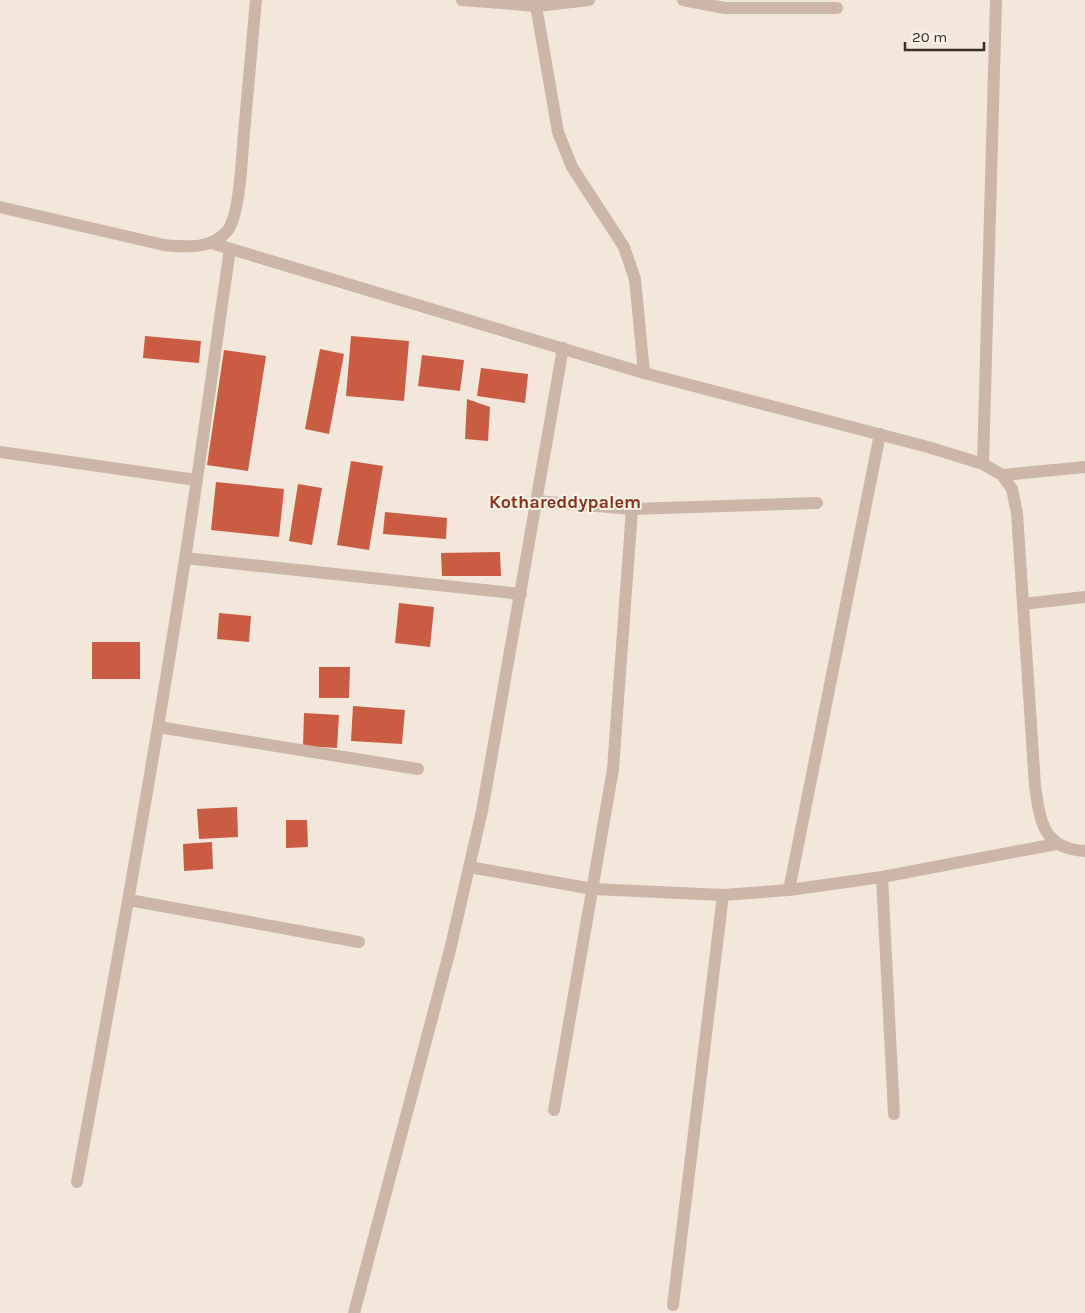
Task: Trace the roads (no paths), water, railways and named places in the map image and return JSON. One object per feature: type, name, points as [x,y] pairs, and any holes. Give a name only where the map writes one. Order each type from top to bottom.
[{"type":"street","points":[[211,243],[227,230],[234,216],[241,163],[256,0]]},
{"type":"street","points":[[462,0],[536,3],[589,0]]},
{"type":"street","points":[[683,0],[725,8],[837,8]]},
{"type":"street","points":[[984,464],[996,0]]},
{"type":"street","points":[[536,3],[558,132],[572,167],[624,246],[635,279],[644,373]]},
{"type":"street","points":[[0,207],[164,245],[190,247],[211,243],[230,248],[453,318],[563,348],[644,373],[880,434],[984,464],[1002,474],[1012,489],[1018,513],[1035,786],[1045,830],[1056,844],[1072,850],[1085,851]]},
{"type":"street","points":[[77,1182],[129,900],[158,727],[185,558],[230,248]]},
{"type":"street","points":[[354,1313],[450,950],[488,782],[563,348]]},
{"type":"street","points":[[790,890],[880,434]]},
{"type":"street","points":[[0,452],[196,480]]},
{"type":"street","points":[[1002,474],[1085,467]]},
{"type":"street","points":[[536,501],[632,509],[817,503]]},
{"type":"street","points":[[554,1110],[614,769],[632,509]]},
{"type":"street","points":[[185,558],[521,594]]},
{"type":"street","points":[[1024,604],[1085,597]]},
{"type":"street","points":[[158,727],[418,769]]},
{"type":"street","points":[[469,868],[593,889],[723,895],[790,890],[882,877],[1056,844]]},
{"type":"street","points":[[882,877],[894,1114]]},
{"type":"street","points":[[673,1305],[723,895]]},
{"type":"street","points":[[129,900],[359,942]]},
{"type":"district","name":"Kothareddypalem","points":[[565,502]]}]
